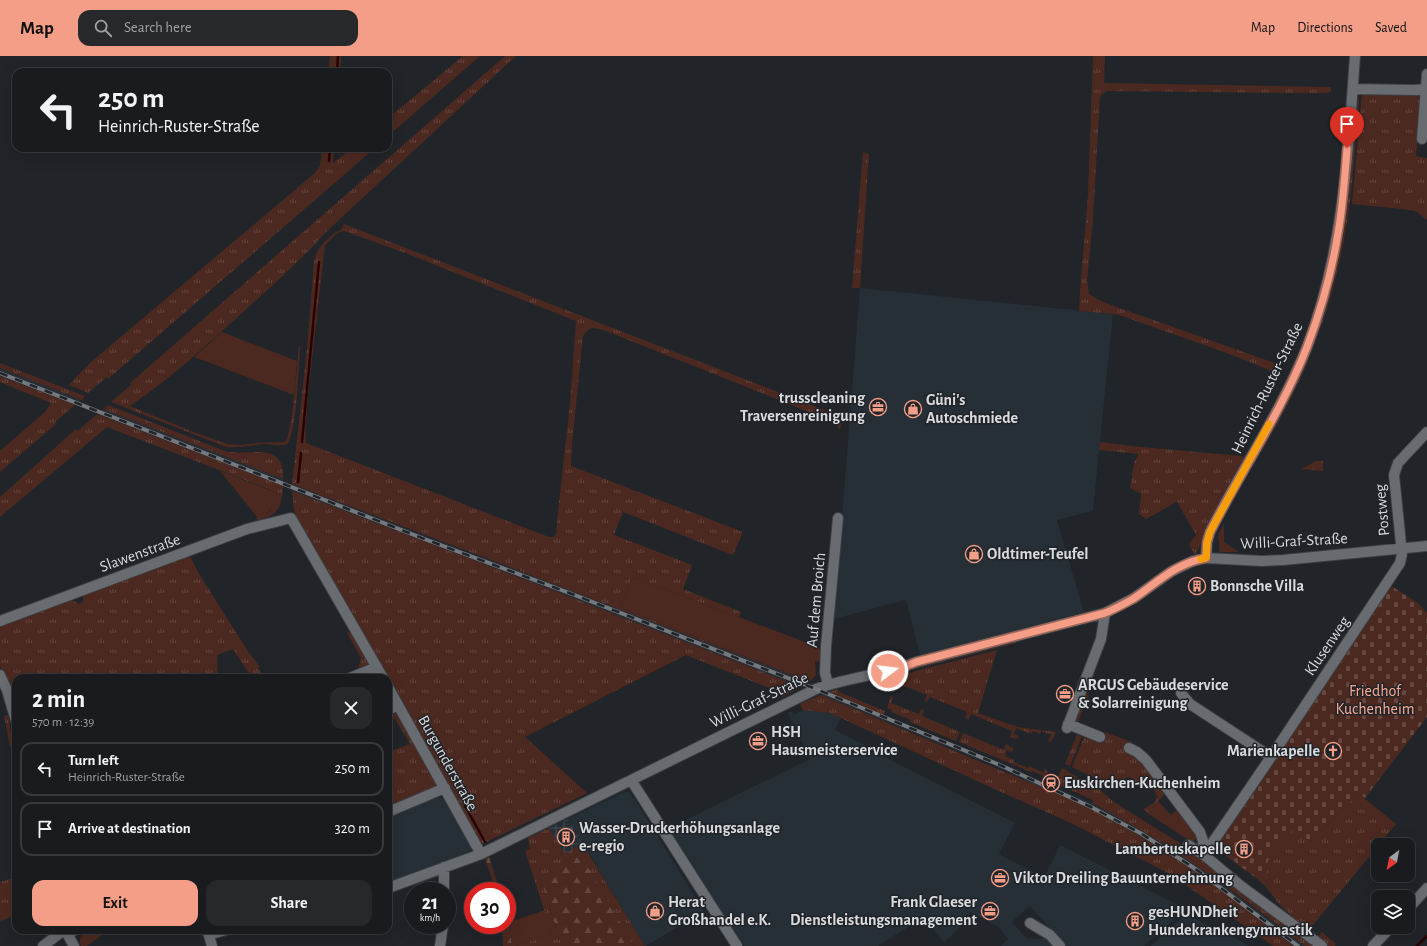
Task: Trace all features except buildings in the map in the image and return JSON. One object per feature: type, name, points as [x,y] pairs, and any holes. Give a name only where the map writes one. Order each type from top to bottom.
[{"type":"street","name":"Heinrich-Ruster-Straße","points":[[1206,558],[1207,542],[1210,532],[1285,393],[1306,348],[1319,312],[1331,267],[1338,232],[1355,56]]},
{"type":"street","points":[[1422,139],[1427,74]]},
{"type":"street","points":[[1353,88],[1427,89]]},
{"type":"street","name":"Postweg","points":[[1401,549],[1394,475],[1398,463],[1427,432]]},
{"type":"street","name":"Slawenstraße","points":[[0,621],[247,529],[291,518],[377,667]]},
{"type":"street","name":"Auf dem Broich","points":[[828,684],[825,673],[826,646],[838,518]]},
{"type":"street","name":"Willi-Graf-Straße","points":[[392,886],[444,866],[481,854],[828,684],[904,667],[916,662],[1105,613],[1124,604],[1179,566],[1193,561],[1206,558],[1262,561],[1283,560],[1427,546]]},
{"type":"street","name":"Klusenweg","points":[[1204,855],[1400,563],[1402,558],[1401,549]]},
{"type":"street","points":[[1100,737],[1067,726],[1101,639],[1105,613]]},
{"type":"street","points":[[360,674],[377,667],[381,674]]},
{"type":"street","points":[[0,675],[7,690],[12,707]]},
{"type":"street","points":[[1181,693],[1190,704],[1271,757]]},
{"type":"street","name":"Burgunderstraße","points":[[392,694],[481,854]]},
{"type":"street","points":[[392,708],[398,705]]},
{"type":"street","points":[[1129,748],[1137,752],[1146,760],[1200,832],[1203,841],[1204,855]]},
{"type":"street","points":[[632,780],[736,946]]},
{"type":"street","points":[[392,810],[445,788]]},
{"type":"street","points":[[1188,845],[1204,855],[1241,886],[1322,946]]},
{"type":"street","points":[[444,866],[444,882]]},
{"type":"street","points":[[1415,901],[1427,888]]},
{"type":"street","points":[[1030,923],[1050,936],[1060,946]]},
{"type":"street","points":[[43,946],[60,934]]},
{"type":"street","points":[[67,934],[74,946]]},
{"type":"street","points":[[207,934],[212,946]]},
{"type":"street","points":[[440,946],[442,934]]},
{"type":"street","points":[[1373,946],[1384,934]]},
{"type":"shaded area","points":[[860,288],[1113,314],[1093,511],[1057,520],[1084,612],[920,655],[906,600],[834,619]]},
{"type":"shaded area","points":[[0,368],[81,400],[75,405],[0,376]]},
{"type":"shaded area","points":[[103,409],[283,479],[283,486],[97,414]]},
{"type":"shaded area","points":[[292,484],[810,682],[801,687],[292,491]]},
{"type":"shaded area","points":[[829,692],[1092,803],[1126,821],[1205,871],[1305,946],[1293,946],[1216,887],[1158,847],[1004,770],[821,695]]},
{"type":"shaded area","points":[[803,710],[830,713],[841,718],[835,730],[1015,823],[999,854],[1034,872],[1033,875],[1043,880],[1060,845],[1186,909],[1144,946],[1066,946],[1030,906],[1012,922],[1026,938],[1047,939],[1053,946],[1001,946],[1008,939],[998,927],[970,912],[963,925],[944,942],[923,918],[878,946],[744,946],[669,828],[810,759],[788,713],[792,711],[794,715]]},
{"type":"shaded area","points":[[624,792],[628,792],[636,801],[704,911],[646,946],[568,819]]},
{"type":"shaded area","points":[[435,798],[441,798],[446,801],[473,849],[392,881],[392,814]]},
{"type":"shaded area","points":[[568,819],[582,843],[565,854],[549,828]]},
{"type":"shaded area","points":[[1184,916],[1190,916],[1249,946],[1150,946]]},
{"type":"green space","points":[[330,56],[341,56],[340,68],[328,68]]},
{"type":"green space","points":[[463,56],[480,56],[392,133],[392,115]]},
{"type":"green space","points":[[505,56],[516,56],[327,231],[297,263],[216,337],[160,384],[130,406],[227,444],[240,445],[285,442],[290,426],[299,345],[297,398],[293,427],[287,444],[226,447],[111,402],[131,385],[130,383]]},
{"type":"green space","points":[[1093,56],[1105,56],[1104,82],[1106,83],[1331,87],[1331,91],[1328,93],[1107,91],[1100,97],[1093,220],[1087,281],[1089,294],[1114,306],[1275,363],[1272,371],[1224,352],[1122,316],[1079,311],[1088,195]]},
{"type":"green space","points":[[1362,94],[1416,95],[1421,98],[1416,156],[1427,158],[1427,220],[1417,212],[1411,210],[1352,204]]},
{"type":"green space","points":[[1358,98],[1354,168],[1348,217],[1332,292],[1302,375],[1290,401],[1262,451],[1259,452],[1333,277],[1342,232]]},
{"type":"green space","points":[[322,152],[334,152],[333,163],[347,152],[370,152],[108,379],[107,377],[88,393],[69,385],[91,362],[315,173],[320,166]]},
{"type":"green space","points":[[863,152],[869,154],[860,288],[852,288]]},
{"type":"green space","points":[[344,224],[827,411],[842,414],[840,430],[835,423],[829,420],[606,331],[593,328],[588,330],[583,336],[571,466],[743,532],[733,555],[623,512],[614,535],[692,565],[683,589],[741,612],[739,617],[633,577],[620,607],[810,682],[292,484],[307,349],[314,261],[324,242],[342,229]],"holes":[[[344,231],[408,254],[576,321],[570,403],[556,534],[553,537],[549,537],[306,443],[305,432],[308,395],[325,245],[336,235]]]},
{"type":"green space","points":[[222,332],[297,361],[294,395],[194,357]]},
{"type":"green space","points":[[0,363],[85,396],[81,400],[0,368]]},
{"type":"green space","points":[[0,376],[75,405],[55,422],[56,424],[0,472],[0,451],[45,412],[51,403],[0,382]]},
{"type":"green space","points":[[108,405],[225,451],[263,452],[272,454],[278,459],[282,467],[283,479],[103,409]]},
{"type":"green space","points":[[97,414],[283,486],[278,510],[270,516],[257,521],[257,517],[270,512],[273,504],[271,490],[107,427],[0,517],[0,497],[76,429],[78,431]]},
{"type":"green space","points":[[1100,442],[1241,456],[1246,459],[1213,515],[1195,555],[1189,544],[1196,535],[1177,502],[1146,519],[1139,514],[1141,494],[1130,488],[1134,463],[1139,454],[1099,450]]},
{"type":"green space","points":[[1316,461],[1323,461],[1323,471],[1301,469]]},
{"type":"green space","points":[[220,471],[272,491],[271,497],[273,499],[273,503],[270,511],[257,517]]},
{"type":"green space","points":[[292,491],[801,687],[782,697],[779,692],[686,655],[525,737],[587,793],[482,844],[478,841],[450,785],[447,786],[392,689],[392,674],[384,674],[306,538],[294,511]]},
{"type":"green space","points":[[1224,523],[1224,542],[1239,552],[1220,552],[1218,536]]},
{"type":"green space","points":[[190,556],[198,572],[247,650],[260,667],[258,668],[262,674],[249,674],[233,649],[217,655],[218,674],[12,674],[12,694],[0,665],[0,624],[68,598],[79,604],[83,602],[83,596],[86,591]]},
{"type":"green space","points":[[633,577],[818,647],[821,651],[821,660],[819,662],[815,661],[816,675],[810,682],[620,607]]},
{"type":"green space","name":"Friedhof Kuchenheim","points":[[1390,585],[1418,603],[1427,613],[1427,717],[1365,798],[1359,794],[1310,841],[1294,829],[1282,841],[1268,860],[1266,868],[1267,887],[1227,855],[1223,845],[1223,836]]},
{"type":"green space","points":[[353,631],[369,663],[365,669],[352,674],[345,674],[358,669],[361,658],[347,633]]},
{"type":"green space","points":[[1015,641],[1016,643],[904,672],[919,666]]},
{"type":"green space","points":[[997,650],[978,713],[1018,727],[1056,732],[1051,742],[1048,741],[1051,735],[1041,731],[1040,734],[1033,731],[1031,734],[1016,728],[1014,734],[1019,736],[1017,739],[1010,737],[1012,731],[971,714],[968,720],[965,718],[967,712],[930,697],[927,702],[924,701],[927,695],[899,684],[895,689],[899,680],[897,676]]},
{"type":"green space","points":[[838,689],[839,692],[885,711],[884,715],[829,692]]},
{"type":"green space","points":[[1085,693],[1089,695],[1078,722],[1075,720]]},
{"type":"green space","points":[[821,695],[1079,803],[1138,835],[1193,870],[1293,946],[1273,946],[1170,874],[1073,824],[830,713],[803,710],[800,704]]},
{"type":"green space","points":[[891,696],[893,697],[891,703],[919,714],[921,709],[924,710],[922,716],[960,732],[956,741],[910,722],[911,720],[891,712],[892,710],[887,708]]},
{"type":"green space","points":[[395,711],[399,713],[438,785],[392,807],[392,751],[410,744],[395,719],[392,718],[392,712]]},
{"type":"green space","points":[[8,715],[12,740],[12,746],[10,747],[4,716]]},
{"type":"green space","points":[[1105,732],[1131,742],[1126,749],[1140,759],[1166,793],[1147,813],[1144,809],[1155,802],[1157,796],[1153,788],[1147,784],[1137,783],[1128,777],[1120,783],[1101,781],[1072,767],[1084,737],[1101,743]]},
{"type":"green space","points":[[963,733],[1004,750],[1006,744],[1013,748],[1013,752],[1007,750],[1005,756],[1014,760],[1013,762],[1028,768],[1029,766],[1043,772],[1045,769],[1047,771],[1046,775],[1050,776],[1049,778],[959,742]]},
{"type":"green space","points":[[1077,734],[1082,736],[1070,766],[1065,764]]},
{"type":"green space","points":[[1062,768],[1087,783],[1093,784],[1114,802],[1181,844],[1317,946],[1305,946],[1202,869],[1175,851],[1092,803],[1093,800],[1055,783]]},
{"type":"green space","points":[[1359,794],[1396,824],[1384,838],[1371,838],[1371,854],[1308,931],[1279,904],[1266,887],[1252,875],[1267,887],[1266,870],[1268,859],[1278,845],[1294,828],[1310,841]]},
{"type":"green space","points":[[1158,801],[1171,815],[1178,809],[1197,834],[1194,841],[1190,841],[1147,813]]},
{"type":"green space","points":[[549,828],[565,854],[582,843],[645,946],[634,946],[584,862],[577,855],[540,877],[562,946],[516,946],[552,934],[525,851],[530,849],[528,838]]},
{"type":"green space","points":[[1223,836],[1225,850],[1231,858],[1240,864],[1248,873],[1225,855],[1222,849],[1217,845]]},
{"type":"green space","points":[[577,855],[584,861],[634,946],[562,946],[540,877]]},
{"type":"green space","points":[[489,857],[497,882],[493,882],[485,858]]},
{"type":"green space","points":[[12,878],[12,916],[0,921],[0,882]]},
{"type":"green space","points":[[545,910],[552,934],[512,946],[511,934],[516,934],[516,920]]},
{"type":"green space","points":[[1322,932],[1336,944],[1335,946],[1328,946],[1317,938]]},
{"type":"green space","points":[[82,934],[104,934],[87,946],[81,946],[80,937]]},
{"type":"green space","points":[[502,934],[511,934],[512,946],[503,946]]},
{"type":"waterway","points":[[337,68],[338,56]]},
{"type":"waterway","points":[[329,161],[330,152]]},
{"type":"waterway","points":[[302,442],[319,262]]},
{"type":"waterway","points":[[298,482],[301,453]]},
{"type":"waterway","points":[[465,806],[485,842]]},
{"type":"waterway","points":[[1417,946],[1427,936]]},
{"type":"railway","points":[[0,373],[427,540],[572,594],[816,689],[1000,765],[1091,807],[1142,834],[1197,870],[1298,946]]},
{"type":"slow traffic","points":[[1201,559],[1206,558],[1207,542],[1216,520],[1269,424]]},
{"type":"place","name":"trusscleaning Traversenreinigung","points":[[878,407]]},
{"type":"place","name":"Güni's Autoschmiede","points":[[913,409]]},
{"type":"place","name":"Oldtimer-Teufel","points":[[974,554]]},
{"type":"place","name":"Bonnsche Villa","points":[[1197,586]]},
{"type":"place","name":"ARGUS Gebäudeservice & Solarreinigung","points":[[1065,694]]},
{"type":"place","name":"HSH Hausmeisterservice","points":[[758,741]]},
{"type":"place","name":"Marienkapelle","points":[[1333,751]]},
{"type":"place","name":"Euskirchen-Kuchenheim","points":[[1051,783]]},
{"type":"place","name":"Wasser-Druckerhöhungsanlage e-regio","points":[[566,837]]},
{"type":"place","name":"Lambertuskapelle","points":[[1244,849]]},
{"type":"place","name":"Viktor Dreiling Bauunternehmung","points":[[1000,878]]},
{"type":"place","name":"Herat Großhandel e.K.","points":[[655,911]]},
{"type":"place","name":"Frank Glaeser Dienstleistungsmanagement","points":[[990,911]]},
{"type":"place","name":"gesHUNDheit Hundekrankengymnastik","points":[[1135,921]]},
{"type":"route","points":[[888,671],[916,662],[1105,613],[1134,598],[1179,566],[1206,558],[1207,542],[1210,532],[1285,393],[1300,362],[1314,327],[1333,259],[1338,232],[1342,206],[1347,148]]}]
